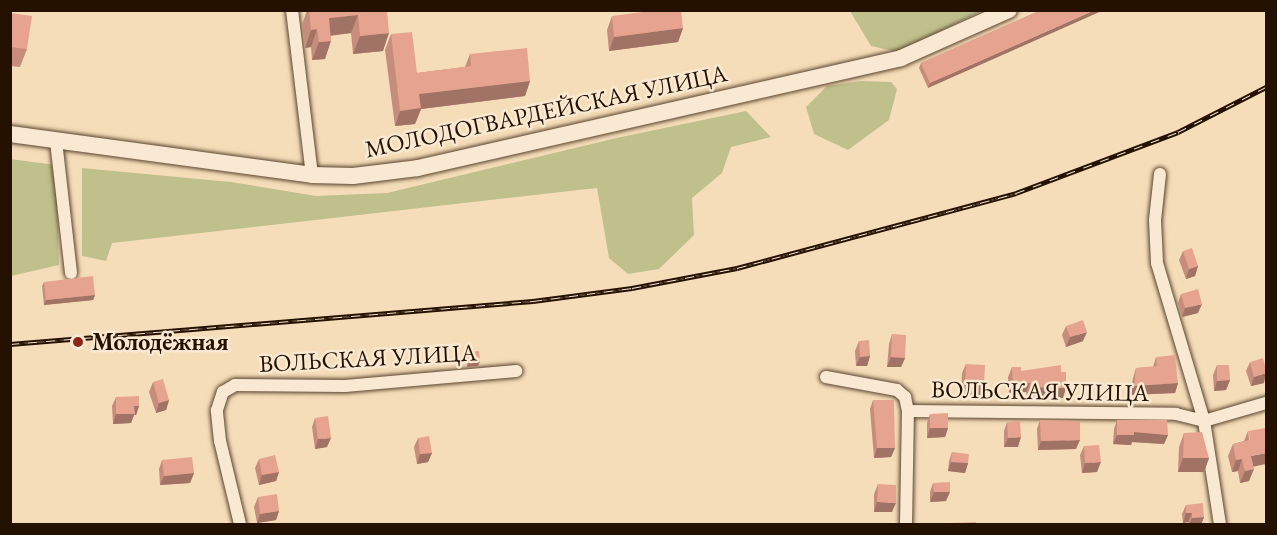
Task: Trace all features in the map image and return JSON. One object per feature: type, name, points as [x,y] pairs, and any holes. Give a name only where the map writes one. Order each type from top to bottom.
[{"type":"street","points":[[292,10],[312,175]]},
{"type":"street","name":"МОЛОДОГВАРДЕЙСКАЯ УЛИЦА","points":[[10,134],[312,175],[353,176],[418,168],[901,58],[1009,10]]},
{"type":"street","points":[[56,141],[71,273]]},
{"type":"street","points":[[1160,174],[1155,220],[1157,263],[1204,421],[1220,525]]},
{"type":"street","name":"ВОЛЬСКАЯ УЛИЦА","points":[[240,525],[220,441],[217,410],[223,392],[234,385],[345,386],[516,371]]},
{"type":"street","name":"ВОЛЬСКАЯ УЛИЦА","points":[[826,376],[897,390],[904,397],[908,411],[1176,414],[1204,421],[1266,403]]},
{"type":"street","points":[[906,525],[908,411]]},
{"type":"green space","points":[[850,11],[981,11],[898,52],[871,46]]},
{"type":"green space","points":[[861,81],[891,82],[897,89],[889,120],[848,150],[814,134],[806,107],[827,86]]},
{"type":"green space","points":[[746,111],[771,137],[731,147],[722,173],[692,198],[694,235],[659,269],[628,274],[609,258],[597,188],[112,243],[106,261],[82,256],[82,168],[231,182],[316,196],[387,193],[621,137]]},
{"type":"green space","points":[[10,159],[56,165],[59,265],[11,276]]},
{"type":"building","points":[[309,10],[387,10],[389,33],[360,36],[358,15],[329,18],[331,41],[319,42],[317,29],[311,30]]},
{"type":"building","points":[[658,10],[681,10],[683,28],[614,37],[612,16]]},
{"type":"building","points":[[1041,10],[1095,10],[930,83],[921,63]]},
{"type":"building","points":[[10,13],[32,16],[27,49],[10,47]]},
{"type":"building","points":[[412,32],[417,73],[471,66],[470,54],[527,48],[530,81],[419,94],[421,108],[400,111],[391,34]]},
{"type":"building","points":[[1192,248],[1198,266],[1189,269],[1183,251]]},
{"type":"building","points":[[93,276],[95,295],[46,300],[44,282]]},
{"type":"building","points":[[1198,289],[1202,304],[1185,308],[1181,294]]},
{"type":"building","points":[[1083,320],[1087,332],[1070,337],[1066,326]]},
{"type":"building","points":[[892,334],[906,335],[905,358],[891,357]]},
{"type":"building","points":[[869,340],[870,356],[860,357],[859,341]]},
{"type":"building","points":[[479,351],[480,361],[469,362],[468,352]]},
{"type":"building","points":[[1175,355],[1178,383],[1134,386],[1136,368],[1157,366],[1156,357]]},
{"type":"building","points":[[1263,358],[1266,373],[1254,377],[1250,362]]},
{"type":"building","points":[[966,364],[985,365],[984,385],[965,385]]},
{"type":"building","points":[[1061,365],[1061,372],[1066,372],[1066,388],[1030,387],[1030,383],[1013,384],[1012,367],[1021,367],[1021,371]]},
{"type":"building","points":[[1217,365],[1229,365],[1230,380],[1217,381]]},
{"type":"building","points":[[163,379],[169,400],[159,403],[153,382]]},
{"type":"building","points":[[139,396],[139,406],[134,406],[135,414],[116,414],[116,397]]},
{"type":"building","points":[[873,400],[894,400],[895,448],[877,448]]},
{"type":"building","points":[[948,413],[948,428],[930,428],[930,414]]},
{"type":"building","points":[[328,416],[331,438],[318,439],[315,418]]},
{"type":"building","points":[[1040,420],[1080,421],[1080,440],[1041,441]]},
{"type":"building","points":[[1117,420],[1167,420],[1168,435],[1134,432],[1134,435],[1117,435]]},
{"type":"building","points":[[1020,421],[1021,437],[1008,438],[1007,422]]},
{"type":"building","points":[[1266,428],[1266,453],[1251,456],[1254,469],[1245,471],[1242,459],[1236,460],[1233,444],[1250,440],[1248,431]]},
{"type":"building","points":[[1202,432],[1209,458],[1183,458],[1184,433]]},
{"type":"building","points":[[429,436],[432,453],[420,454],[418,438]]},
{"type":"building","points":[[1099,445],[1101,462],[1085,463],[1084,446]]},
{"type":"building","points":[[952,452],[969,454],[968,463],[951,462]]},
{"type":"building","points":[[275,455],[279,472],[262,475],[259,459]]},
{"type":"building","points":[[192,457],[194,473],[164,476],[162,460]]},
{"type":"building","points":[[950,482],[950,492],[934,492],[933,483]]},
{"type":"building","points":[[878,484],[896,485],[896,503],[877,502]]},
{"type":"building","points":[[277,494],[279,511],[260,514],[258,497]]},
{"type":"building","points":[[1203,503],[1204,517],[1192,518],[1192,513],[1186,513],[1186,505]]},
{"type":"building","points":[[976,522],[976,525],[950,525],[950,523]]},
{"type":"railway","points":[[10,344],[533,301],[632,288],[737,268],[1016,193],[1178,132],[1266,87]]},
{"type":"place","name":"Молодёжная","points":[[78,342]]}]
